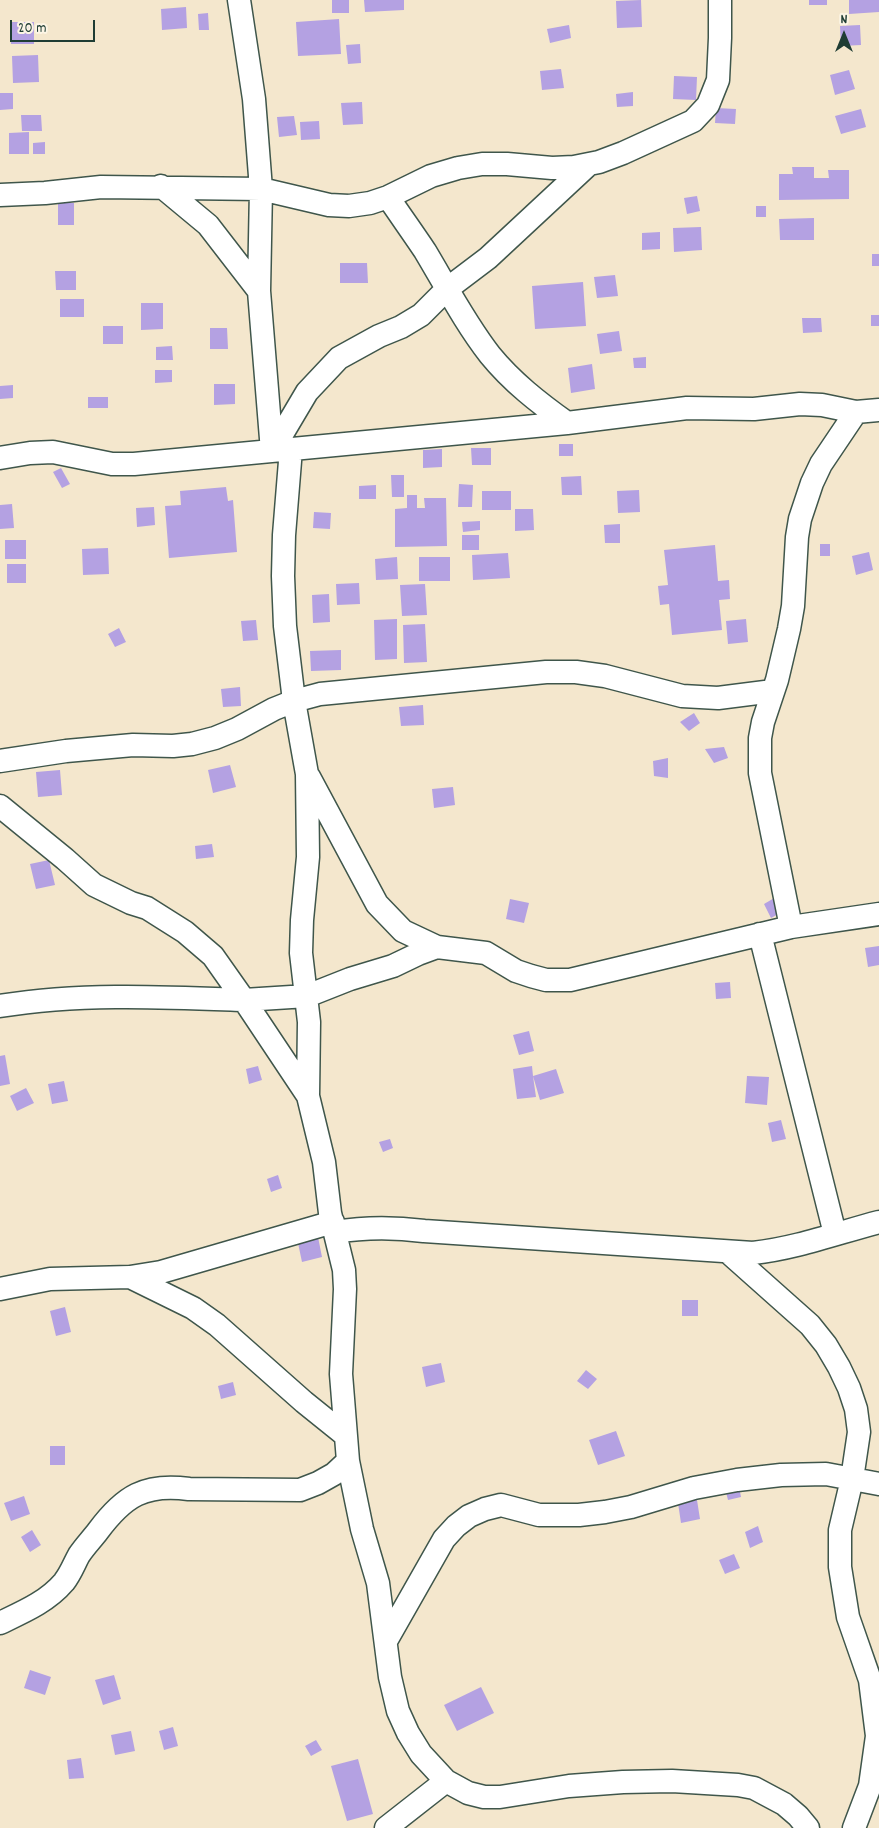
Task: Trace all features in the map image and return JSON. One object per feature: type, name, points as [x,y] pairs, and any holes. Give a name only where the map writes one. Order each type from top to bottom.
[{"type":"street","points":[[239,0],[254,99],[261,188],[259,291],[281,450],[285,626],[294,701],[307,774],[308,857],[301,953],[309,1022],[308,1096],[324,1162],[326,1187],[342,1261],[345,1289],[340,1374],[348,1461],[362,1529],[378,1583],[390,1677],[398,1711],[408,1733],[421,1754],[446,1781],[468,1793],[484,1797],[500,1797],[569,1786],[623,1782],[672,1781],[738,1784],[754,1788],[777,1799],[798,1816],[808,1828]]},
{"type":"street","points":[[0,195],[45,193],[101,187],[261,188],[329,205],[349,206],[370,203],[388,197],[431,176],[458,168],[482,164],[552,168],[574,168],[588,165],[623,153],[693,121],[708,105],[718,80],[720,0]]},
{"type":"street","points":[[281,450],[308,392],[339,358],[421,315],[447,289],[488,258],[588,165]]},
{"type":"street","points":[[161,186],[208,224],[259,291]]},
{"type":"street","points":[[388,197],[424,249],[474,332],[510,377],[537,402],[567,423]]},
{"type":"street","points":[[0,458],[30,453],[53,452],[106,464],[134,464],[567,423],[704,407],[754,409],[800,404],[822,405],[856,412],[879,410]]},
{"type":"street","points":[[791,927],[760,764],[760,738],[789,630],[797,537],[805,501],[821,464],[856,412]]},
{"type":"street","points":[[0,761],[66,751],[133,745],[166,746],[192,744],[238,729],[256,718],[294,701],[320,694],[546,672],[576,672],[605,676],[682,696],[718,698],[773,691]]},
{"type":"street","points":[[307,774],[377,904],[403,931],[437,947],[486,953],[516,971],[531,976],[558,981],[570,980],[791,927],[879,914]]},
{"type":"street","points":[[0,806],[94,885],[131,903],[148,908],[185,932],[213,956],[308,1096]]},
{"type":"street","points":[[760,934],[835,1234]]},
{"type":"street","points":[[0,1006],[69,999],[114,997],[244,1000],[307,996],[350,979],[393,966],[437,947]]},
{"type":"street","points":[[0,1289],[50,1279],[130,1277],[160,1272],[334,1227],[395,1228],[753,1253],[780,1250],[879,1222]]},
{"type":"street","points":[[728,1252],[810,1325],[826,1345],[839,1367],[856,1410],[859,1432],[852,1479],[840,1530],[840,1567],[848,1617],[870,1680],[876,1736],[870,1786],[854,1828]]},
{"type":"street","points":[[130,1277],[193,1308],[217,1325],[304,1402],[345,1435]]},
{"type":"street","points":[[0,1623],[30,1609],[52,1594],[64,1582],[80,1554],[113,1511],[127,1500],[143,1492],[158,1488],[174,1487],[300,1490],[334,1474],[348,1461]]},
{"type":"street","points":[[386,1640],[444,1540],[462,1521],[485,1509],[501,1505],[539,1515],[579,1515],[631,1507],[694,1488],[737,1480],[781,1475],[826,1474],[879,1484]]},
{"type":"street","points":[[386,1828],[446,1781]]},
{"type":"building","points":[[332,0],[349,0],[349,13],[332,13]]},
{"type":"building","points":[[364,0],[404,0],[404,10],[365,12]]},
{"type":"building","points":[[641,0],[642,27],[617,28],[616,1]]},
{"type":"building","points":[[809,0],[827,0],[827,5],[809,5]]},
{"type":"building","points":[[849,0],[879,0],[879,12],[849,14]]},
{"type":"building","points":[[186,7],[187,28],[162,30],[161,9]]},
{"type":"building","points":[[208,13],[209,30],[199,30],[198,14]]},
{"type":"building","points":[[339,19],[341,54],[298,56],[296,22]]},
{"type":"building","points":[[10,22],[34,22],[34,44],[11,44]]},
{"type":"building","points":[[569,25],[571,38],[550,43],[547,29]]},
{"type":"building","points":[[860,25],[861,45],[841,46],[840,26]]},
{"type":"building","points":[[360,44],[361,63],[348,64],[346,45]]},
{"type":"building","points":[[38,55],[39,82],[13,83],[12,56]]},
{"type":"building","points":[[561,69],[564,88],[542,90],[540,71]]},
{"type":"building","points":[[849,70],[855,89],[835,95],[830,75]]},
{"type":"building","points":[[674,76],[697,77],[696,100],[673,99]]},
{"type":"building","points":[[633,92],[633,106],[617,107],[616,94]]},
{"type":"building","points":[[0,93],[13,93],[13,109],[0,110]]},
{"type":"building","points":[[362,102],[363,124],[343,125],[341,103]]},
{"type":"building","points":[[716,108],[736,109],[735,124],[715,123]]},
{"type":"building","points":[[861,109],[866,127],[841,134],[835,116]]},
{"type":"building","points":[[21,115],[41,115],[42,131],[22,131]]},
{"type":"building","points":[[294,116],[297,135],[279,137],[277,117]]},
{"type":"building","points":[[319,121],[320,139],[301,140],[300,122]]},
{"type":"building","points":[[29,132],[29,154],[9,154],[9,133]]},
{"type":"building","points":[[45,142],[45,154],[33,154],[33,143]]},
{"type":"building","points":[[792,167],[814,167],[814,178],[829,178],[828,170],[849,170],[849,199],[779,200],[779,174],[793,174]]},
{"type":"building","points":[[697,196],[700,211],[687,214],[684,198]]},
{"type":"building","points":[[58,203],[74,203],[74,225],[58,225]]},
{"type":"building","points":[[756,206],[766,206],[766,217],[756,217]]},
{"type":"building","points":[[814,218],[814,240],[780,240],[779,219]]},
{"type":"building","points":[[701,227],[702,250],[674,252],[673,228]]},
{"type":"building","points":[[660,232],[660,249],[642,250],[642,233]]},
{"type":"building","points":[[872,254],[879,254],[879,266],[872,266]]},
{"type":"building","points":[[340,263],[367,263],[368,283],[340,283]]},
{"type":"building","points":[[55,271],[76,271],[76,290],[56,290]]},
{"type":"building","points":[[615,275],[618,296],[597,298],[594,277]]},
{"type":"building","points":[[583,282],[586,326],[535,329],[532,286]]},
{"type":"building","points":[[60,299],[84,299],[84,317],[60,317]]},
{"type":"building","points":[[141,303],[163,303],[163,329],[141,330]]},
{"type":"building","points":[[871,315],[879,315],[879,326],[871,326]]},
{"type":"building","points":[[802,318],[821,318],[822,332],[803,333]]},
{"type":"building","points":[[103,326],[123,326],[123,344],[103,344]]},
{"type":"building","points":[[210,328],[227,328],[228,349],[210,349]]},
{"type":"building","points":[[619,331],[622,351],[600,354],[597,334]]},
{"type":"building","points":[[172,346],[173,360],[156,360],[156,347]]},
{"type":"building","points":[[646,357],[646,368],[634,368],[633,358]]},
{"type":"building","points":[[592,364],[595,389],[571,393],[568,368]]},
{"type":"building","points":[[155,370],[172,370],[172,382],[155,383]]},
{"type":"building","points":[[214,384],[235,384],[235,404],[214,405]]},
{"type":"building","points":[[13,385],[13,398],[0,399],[0,386]]},
{"type":"building","points":[[88,397],[108,397],[108,408],[88,408]]},
{"type":"building","points":[[559,444],[573,444],[573,456],[559,456]]},
{"type":"building","points":[[471,448],[491,448],[491,465],[472,465]]},
{"type":"building","points":[[442,449],[442,467],[423,468],[423,450]]},
{"type":"building","points":[[61,468],[70,484],[62,488],[53,472]]},
{"type":"building","points":[[391,475],[404,475],[404,497],[392,497]]},
{"type":"building","points":[[581,476],[582,495],[562,495],[561,477]]},
{"type":"building","points":[[459,484],[473,485],[472,507],[458,507]]},
{"type":"building","points":[[376,485],[376,499],[359,499],[359,486]]},
{"type":"building","points":[[226,487],[228,501],[233,500],[237,552],[169,558],[165,506],[181,505],[180,491]]},
{"type":"building","points":[[639,490],[640,512],[618,513],[617,491]]},
{"type":"building","points":[[482,491],[511,491],[511,510],[482,510]]},
{"type":"building","points":[[407,495],[417,495],[417,508],[425,508],[424,498],[446,498],[447,546],[395,547],[395,509],[407,508]]},
{"type":"building","points":[[12,504],[14,528],[0,529],[0,505]]},
{"type":"building","points":[[154,507],[155,525],[137,527],[136,508]]},
{"type":"building","points":[[515,509],[533,509],[534,530],[515,531]]},
{"type":"building","points":[[314,512],[331,513],[330,529],[313,528]]},
{"type":"building","points":[[480,521],[480,530],[463,532],[462,522]]},
{"type":"building","points":[[620,524],[620,543],[605,543],[604,525]]},
{"type":"building","points":[[462,535],[479,535],[479,550],[462,550]]},
{"type":"building","points":[[5,540],[26,540],[26,559],[5,559]]},
{"type":"building","points":[[820,544],[830,544],[830,556],[820,556]]},
{"type":"building","points":[[715,545],[718,581],[729,580],[730,599],[719,600],[722,630],[672,635],[669,604],[660,605],[658,586],[668,585],[664,550]]},
{"type":"building","points":[[108,548],[109,574],[83,575],[82,549]]},
{"type":"building","points":[[869,552],[873,570],[856,575],[852,556]]},
{"type":"building","points":[[508,553],[510,578],[473,580],[472,555]]},
{"type":"building","points":[[397,557],[398,579],[376,580],[375,559]]},
{"type":"building","points":[[419,557],[450,557],[450,581],[419,581]]},
{"type":"building","points":[[7,564],[26,564],[26,583],[7,583]]},
{"type":"building","points":[[359,583],[360,604],[337,605],[336,584]]},
{"type":"building","points":[[425,584],[427,615],[402,616],[400,585]]},
{"type":"building","points":[[329,594],[330,622],[313,623],[312,595]]},
{"type":"building","points":[[397,619],[397,659],[375,660],[374,620]]},
{"type":"building","points":[[746,619],[748,642],[728,644],[726,621]]},
{"type":"building","points":[[256,620],[258,640],[243,641],[241,621]]},
{"type":"building","points":[[425,624],[427,662],[404,663],[403,625]]},
{"type":"building","points":[[119,628],[126,642],[115,647],[108,634]]},
{"type":"building","points":[[341,650],[341,670],[311,671],[310,651]]},
{"type":"building","points":[[240,687],[241,706],[223,707],[221,689]]},
{"type":"building","points":[[423,705],[424,725],[401,726],[399,707]]},
{"type":"building","points":[[694,713],[700,723],[689,731],[680,722]]},
{"type":"building","points":[[724,747],[728,758],[714,763],[705,749]]},
{"type":"building","points":[[668,758],[668,778],[654,776],[653,761]]},
{"type":"building","points":[[230,765],[236,787],[213,793],[208,770]]},
{"type":"building","points":[[60,770],[62,795],[38,797],[36,772]]},
{"type":"building","points":[[453,787],[455,805],[434,808],[432,789]]},
{"type":"building","points":[[212,844],[214,857],[196,859],[195,846]]},
{"type":"building","points":[[49,860],[55,885],[36,889],[30,864]]},
{"type":"building","points":[[776,897],[784,911],[771,918],[764,904]]},
{"type":"building","points":[[510,899],[529,903],[524,923],[506,919]]},
{"type":"building","points":[[879,946],[879,965],[868,967],[865,948]]},
{"type":"building","points":[[730,982],[731,998],[716,999],[715,983]]},
{"type":"building","points":[[529,1031],[534,1051],[519,1055],[513,1035]]},
{"type":"building","points":[[5,1055],[10,1084],[0,1086],[0,1056]]},
{"type":"building","points":[[258,1066],[262,1080],[249,1084],[246,1069]]},
{"type":"building","points":[[532,1066],[536,1097],[517,1099],[513,1069]]},
{"type":"building","points":[[556,1069],[564,1093],[540,1100],[533,1076]]},
{"type":"building","points":[[747,1076],[769,1077],[767,1105],[745,1103]]},
{"type":"building","points":[[64,1081],[68,1101],[52,1104],[48,1084]]},
{"type":"building","points":[[26,1088],[34,1103],[17,1111],[10,1096]]},
{"type":"building","points":[[781,1120],[786,1139],[772,1142],[768,1123]]},
{"type":"building","points":[[390,1139],[393,1148],[383,1152],[379,1142]]},
{"type":"building","points":[[278,1175],[282,1188],[271,1192],[267,1179]]},
{"type":"building","points":[[318,1237],[322,1257],[302,1262],[298,1243]]},
{"type":"building","points":[[682,1300],[698,1300],[698,1316],[682,1316]]},
{"type":"building","points":[[65,1307],[71,1332],[56,1336],[50,1311]]},
{"type":"building","points":[[441,1363],[445,1382],[426,1387],[422,1367]]},
{"type":"building","points":[[586,1370],[597,1379],[588,1389],[577,1381]]},
{"type":"building","points":[[233,1382],[236,1395],[221,1399],[218,1386]]},
{"type":"building","points":[[616,1431],[625,1456],[598,1465],[589,1440]]},
{"type":"building","points":[[50,1446],[65,1446],[65,1465],[50,1465]]},
{"type":"building","points":[[738,1481],[741,1497],[728,1500],[724,1484]]},
{"type":"building","points":[[24,1496],[30,1514],[11,1521],[4,1503]]},
{"type":"building","points":[[697,1500],[700,1519],[681,1523],[678,1503]]},
{"type":"building","points":[[758,1526],[763,1542],[750,1548],[745,1532]]},
{"type":"building","points":[[32,1530],[41,1545],[30,1552],[21,1537]]},
{"type":"building","points":[[734,1554],[740,1568],[725,1574],[719,1560]]},
{"type":"building","points":[[30,1670],[51,1677],[45,1695],[24,1688]]},
{"type":"building","points":[[114,1675],[121,1699],[103,1705],[95,1680]]},
{"type":"building","points":[[481,1687],[494,1713],[457,1731],[444,1705]]},
{"type":"building","points":[[173,1727],[178,1746],[164,1750],[159,1731]]},
{"type":"building","points":[[131,1731],[135,1751],[115,1755],[111,1735]]},
{"type":"building","points":[[316,1740],[322,1750],[311,1756],[305,1746]]},
{"type":"building","points":[[81,1758],[84,1778],[69,1779],[67,1760]]},
{"type":"building","points":[[358,1759],[373,1814],[347,1821],[331,1766]]}]
